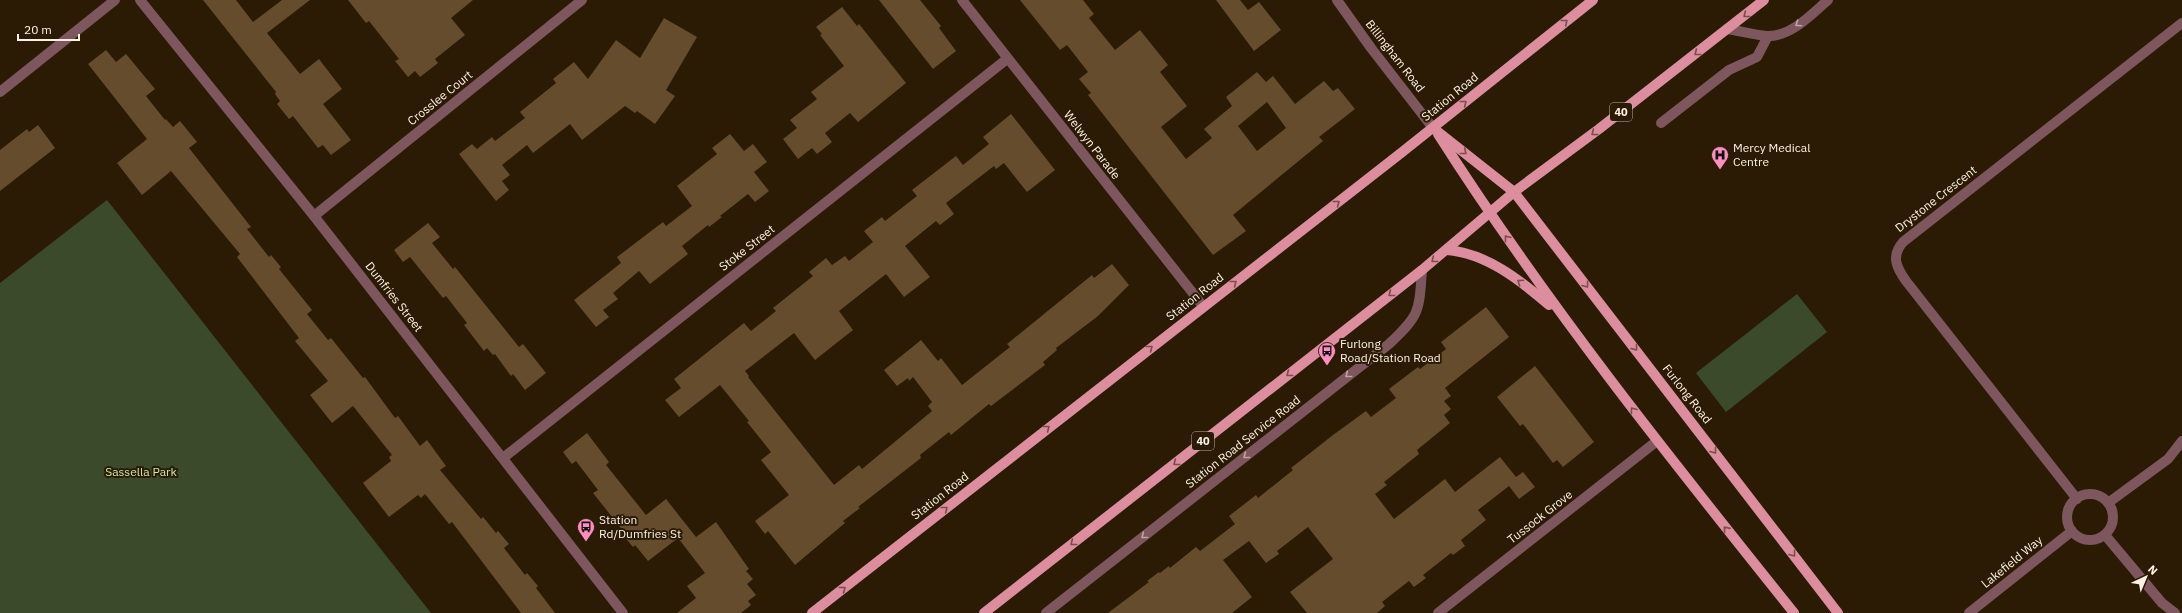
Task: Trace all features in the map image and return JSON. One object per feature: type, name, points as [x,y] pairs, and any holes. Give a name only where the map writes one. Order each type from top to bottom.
[{"type":"main road","name":"Station Road","points":[[812,613],[1203,306],[1433,128],[1593,0]]},
{"type":"main road","name":"40","points":[[984,613],[1422,270],[1514,192],[1553,165],[1764,0]]},
{"type":"main road","name":"Furlong Road","points":[[1433,128],[1514,192],[1838,613]]},
{"type":"main road","points":[[1433,128],[1488,214],[1512,244],[1561,316],[1657,441],[1794,613]]},
{"type":"main road","points":[[1447,250],[1464,252],[1485,260],[1533,291],[1561,316]]},
{"type":"street","points":[[0,92],[115,0]]},
{"type":"street","name":"Dumfries Street","points":[[140,0],[314,216],[623,613]]},
{"type":"street","name":"Crosslee Court","points":[[314,216],[582,0]]},
{"type":"street","name":"Welwyn Parade","points":[[962,0],[1203,306]]},
{"type":"street","name":"Billingham Road","points":[[1337,0],[1370,48],[1433,128]]},
{"type":"street","points":[[1727,29],[1768,36],[1788,31],[1828,0]]},
{"type":"street","name":"Drystone Crescent","points":[[2077,499],[1906,281],[1896,266],[1895,253],[1903,242],[2182,23]]},
{"type":"street","points":[[1661,123],[1729,70],[1757,57],[1768,36]]},
{"type":"street","name":"Stoke Street","points":[[503,458],[1007,59]]},
{"type":"street","name":"Station Road Service Road","points":[[1046,613],[1389,344],[1411,324],[1420,304],[1422,270]]},
{"type":"street","name":"Tussock Grove","points":[[1438,613],[1657,441]]},
{"type":"street","points":[[2108,503],[2168,460],[2182,441]]},
{"type":"street","points":[[2083,495],[2097,495],[2108,503],[2112,509],[2113,523],[2106,535],[2092,540],[2084,540],[2072,531],[2067,520],[2072,503],[2077,499],[2083,495]]},
{"type":"street","name":"Lakefield Way","points":[[1969,613],[2072,531]]},
{"type":"street","points":[[2106,535],[2162,603],[2175,613]]},
{"type":"green space","name":"Sassella Park","points":[[107,200],[431,613],[0,613],[0,283]]},
{"type":"green space","points":[[1797,294],[1827,332],[1726,412],[1696,373]]},
{"type":"building","points":[[203,0],[236,0],[253,22],[282,0],[310,0],[267,33],[300,74],[319,59],[342,89],[323,104],[351,140],[331,155],[323,145],[318,148],[293,116],[289,119],[277,104],[280,101],[275,94],[276,92]]},
{"type":"building","points":[[348,0],[473,0],[451,18],[465,35],[435,59],[438,63],[420,77],[415,71],[408,77],[395,61],[399,59],[369,21],[366,23]]},
{"type":"building","points":[[879,0],[920,0],[941,26],[939,28],[956,51],[933,69]]},
{"type":"building","points":[[1020,0],[1083,0],[1094,14],[1089,18],[1115,50],[1140,30],[1168,65],[1160,72],[1187,106],[1161,127],[1186,159],[1212,138],[1204,129],[1232,106],[1226,97],[1257,72],[1266,82],[1273,76],[1295,104],[1324,81],[1333,91],[1338,88],[1355,109],[1319,137],[1323,141],[1233,215],[1246,231],[1213,255],[1088,95],[1091,93],[1079,79],[1088,72],[1067,45],[1060,50]],"holes":[[[1267,102],[1286,128],[1257,151],[1238,126]]]},
{"type":"building","points":[[1216,0],[1240,0],[1248,10],[1259,2],[1281,30],[1254,51]]},
{"type":"building","points":[[842,7],[857,26],[859,24],[906,83],[858,122],[850,113],[825,133],[832,142],[817,154],[812,148],[798,159],[783,139],[797,128],[790,120],[817,99],[811,92],[844,66],[820,35],[822,34],[816,27]]},
{"type":"building","points":[[664,18],[697,37],[666,90],[675,96],[655,124],[637,111],[635,113],[625,106],[582,140],[570,124],[533,153],[527,145],[502,165],[510,175],[502,181],[509,190],[496,201],[459,154],[472,144],[477,149],[492,137],[495,141],[525,118],[520,112],[556,83],[553,79],[574,62],[588,79],[616,40],[640,58]]},
{"type":"building","points":[[106,50],[116,62],[126,54],[155,89],[146,96],[165,120],[166,119],[173,127],[180,121],[197,142],[189,148],[251,227],[247,229],[269,257],[271,255],[281,267],[279,269],[312,310],[307,314],[328,340],[331,338],[363,378],[365,377],[395,418],[398,416],[420,446],[427,440],[446,466],[440,470],[481,519],[483,517],[496,533],[498,531],[509,544],[504,548],[525,575],[527,573],[538,586],[536,588],[555,613],[521,613],[452,522],[449,524],[425,494],[421,498],[418,495],[389,517],[363,483],[391,461],[389,457],[392,455],[353,406],[332,423],[310,395],[328,381],[295,341],[299,338],[237,257],[240,254],[171,171],[142,195],[117,163],[147,139],[88,64]]},
{"type":"building","points":[[1011,114],[1055,170],[1027,192],[1004,163],[996,169],[994,166],[946,203],[954,214],[940,225],[936,221],[905,246],[930,277],[904,297],[886,274],[839,311],[853,330],[815,360],[794,333],[745,371],[749,376],[748,377],[834,485],[859,465],[862,469],[932,411],[928,406],[932,402],[913,377],[909,381],[908,378],[897,386],[884,370],[921,340],[938,361],[941,358],[962,385],[1010,347],[1007,344],[1092,275],[1094,278],[1112,264],[1129,285],[1098,316],[1056,348],[1057,350],[1043,362],[1045,365],[991,406],[989,404],[951,435],[949,432],[920,455],[921,458],[858,507],[860,508],[843,521],[845,523],[795,565],[768,531],[765,534],[755,521],[789,495],[761,460],[771,452],[747,422],[749,421],[720,385],[679,417],[665,400],[681,388],[674,379],[744,323],[751,331],[776,311],[773,308],[813,276],[809,272],[826,258],[832,265],[845,256],[849,261],[873,242],[864,231],[882,217],[885,221],[917,196],[912,190],[956,156],[963,165],[989,144],[983,137]]},
{"type":"building","points":[[38,125],[55,148],[0,191],[0,150],[27,129],[29,132]]},
{"type":"building","points":[[730,134],[744,151],[753,144],[767,162],[754,172],[769,191],[755,202],[748,194],[720,216],[722,217],[709,227],[708,225],[682,246],[688,254],[650,284],[639,271],[613,293],[618,299],[603,310],[609,317],[596,327],[574,300],[621,263],[617,257],[663,222],[666,226],[692,206],[677,186],[717,154],[712,148]]},
{"type":"building","points":[[428,223],[440,237],[432,243],[453,269],[455,267],[519,347],[523,344],[546,373],[525,390],[513,374],[511,376],[495,354],[493,355],[487,348],[484,351],[464,325],[467,323],[446,296],[443,298],[410,257],[403,262],[394,250]]},
{"type":"building","points":[[1486,307],[1509,337],[1445,388],[1451,396],[1444,401],[1451,409],[1444,415],[1450,423],[1417,450],[1419,454],[1384,482],[1387,485],[1375,494],[1394,519],[1445,479],[1455,492],[1500,457],[1516,477],[1523,472],[1535,487],[1519,499],[1509,486],[1478,510],[1486,520],[1461,540],[1465,546],[1453,555],[1451,553],[1423,575],[1426,578],[1414,587],[1409,581],[1382,602],[1385,606],[1377,613],[1307,613],[1290,592],[1333,559],[1308,527],[1277,551],[1279,554],[1266,563],[1249,541],[1223,560],[1252,597],[1232,613],[1108,613],[1149,582],[1147,581],[1159,572],[1160,573],[1169,566],[1170,568],[1196,547],[1200,551],[1235,524],[1229,516],[1256,495],[1258,498],[1293,470],[1291,468],[1333,435],[1366,411],[1371,417],[1396,398],[1389,389],[1418,367],[1420,369],[1446,349],[1441,342]]},
{"type":"building","points":[[1535,366],[1594,442],[1563,467],[1557,460],[1553,463],[1523,424],[1520,426],[1497,397]]},
{"type":"building","points":[[587,433],[609,462],[606,465],[646,515],[666,499],[696,537],[716,522],[749,569],[746,571],[753,579],[747,584],[756,595],[748,601],[751,605],[741,613],[677,613],[696,598],[687,586],[705,573],[678,538],[648,561],[635,545],[633,547],[622,534],[624,532],[593,493],[598,490],[576,461],[572,464],[563,452]]},
{"type":"place","name":"Mercy Medical Centre","points":[[1720,170]]},
{"type":"place","name":"Furlong Road/Station Road","points":[[1327,366]]},
{"type":"place","name":"Station Rd/Dumfries St","points":[[586,542]]}]
